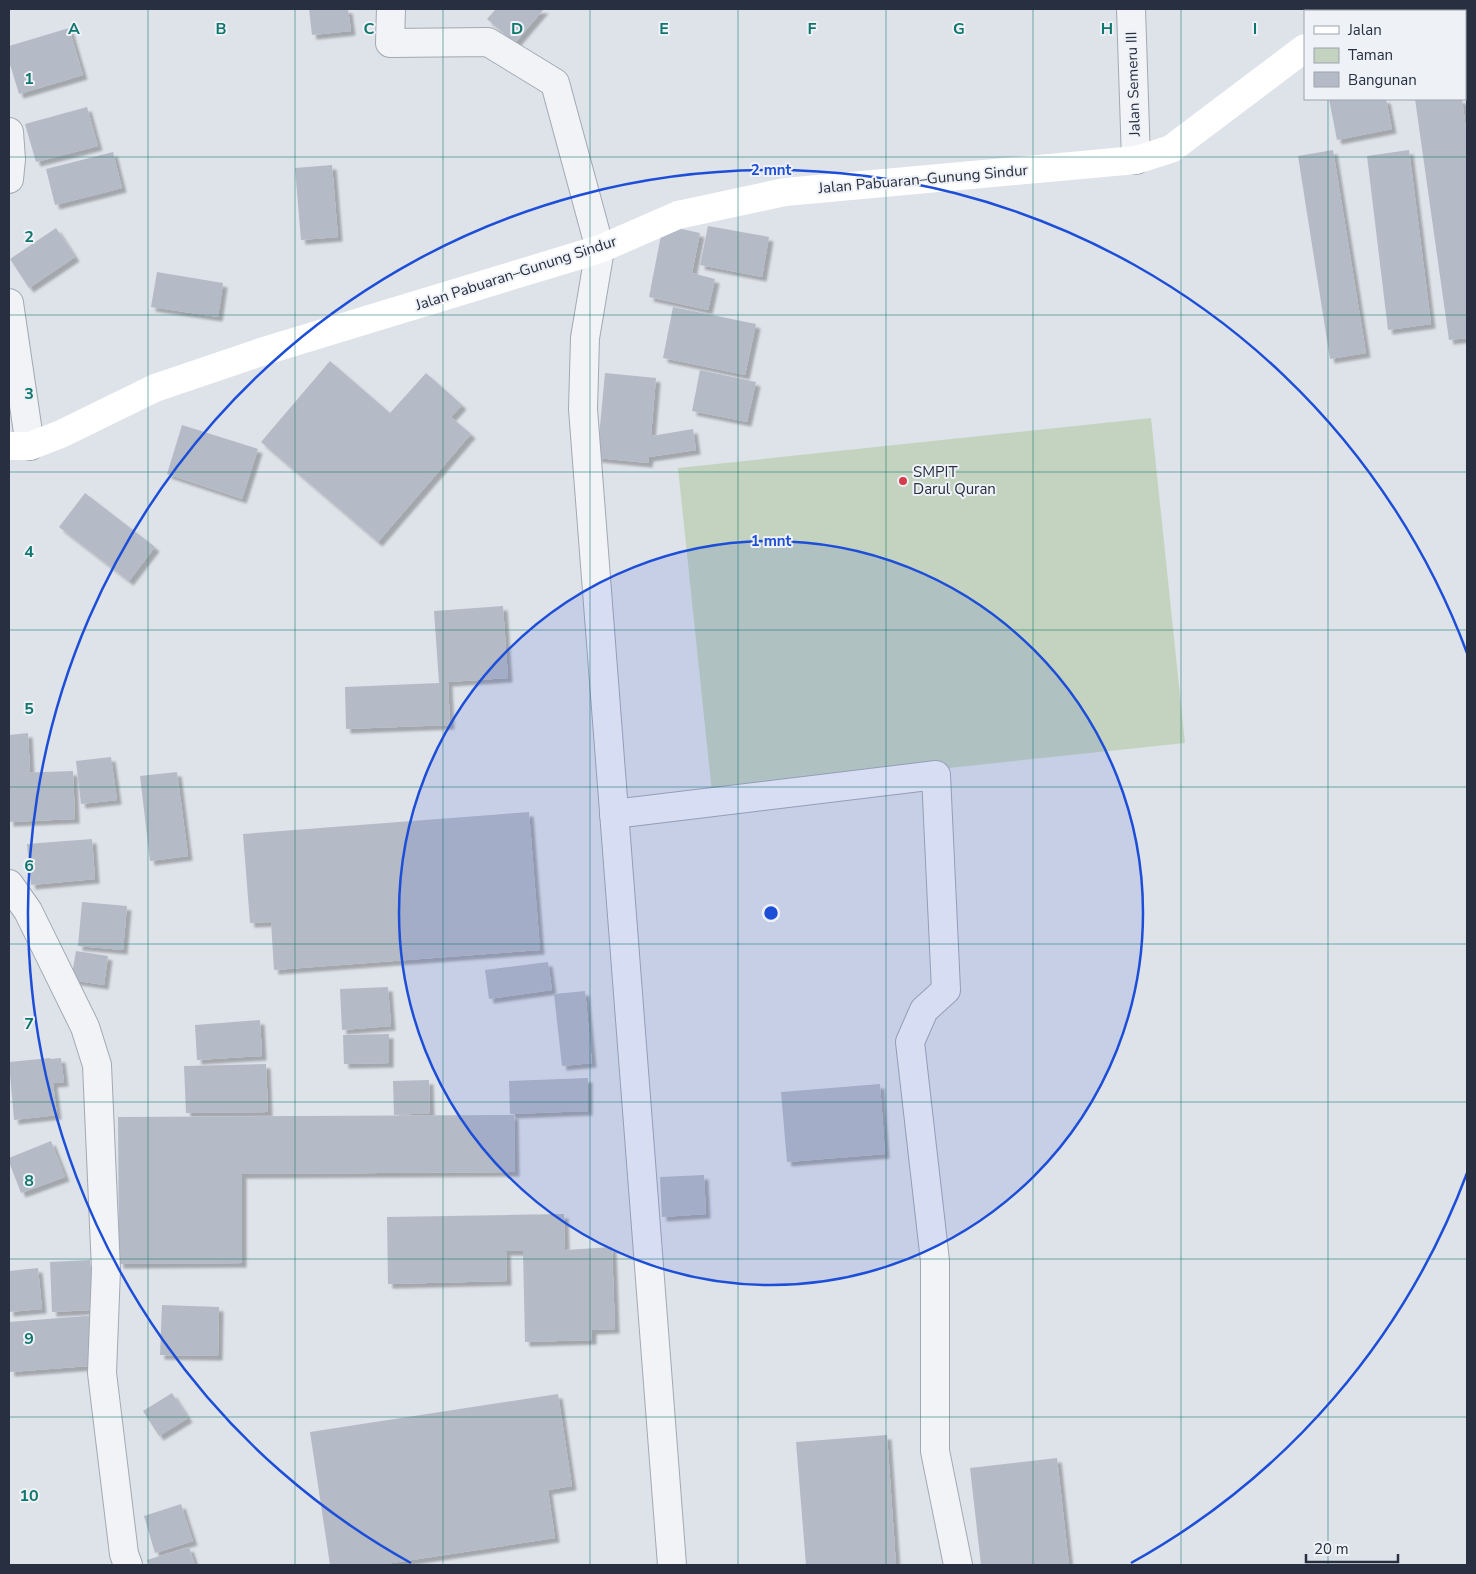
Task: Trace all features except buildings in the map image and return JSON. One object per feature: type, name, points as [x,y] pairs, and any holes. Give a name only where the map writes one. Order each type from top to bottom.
[{"type":"street","points":[[391,9],[390,43],[488,42],[555,83],[600,249],[585,338],[583,409],[672,1565]]},
{"type":"street","name":"Jalan Semeru III","points":[[1131,9],[1136,160]]},
{"type":"street","name":"Jalan Pabuaran–Gunung Sindur","points":[[19,446],[61,434],[154,388],[261,352],[600,249],[678,215],[785,192],[1136,160],[1171,148],[1304,49]]},
{"type":"street","points":[[9,132],[11,159],[9,179]]},
{"type":"street","points":[[9,303],[19,446]]},
{"type":"street","points":[[614,814],[936,775],[946,990],[924,1010],[910,1042],[935,1261],[935,1451],[958,1565]]},
{"type":"street","points":[[9,884],[28,911],[86,1027],[97,1065],[106,1270],[102,1373],[124,1554],[128,1565]]},
{"type":"green space","points":[[1151,418],[1185,743],[712,793],[678,468]]},
{"type":"place","name":"SMPIT Darul Quran","points":[[903,481]]}]
